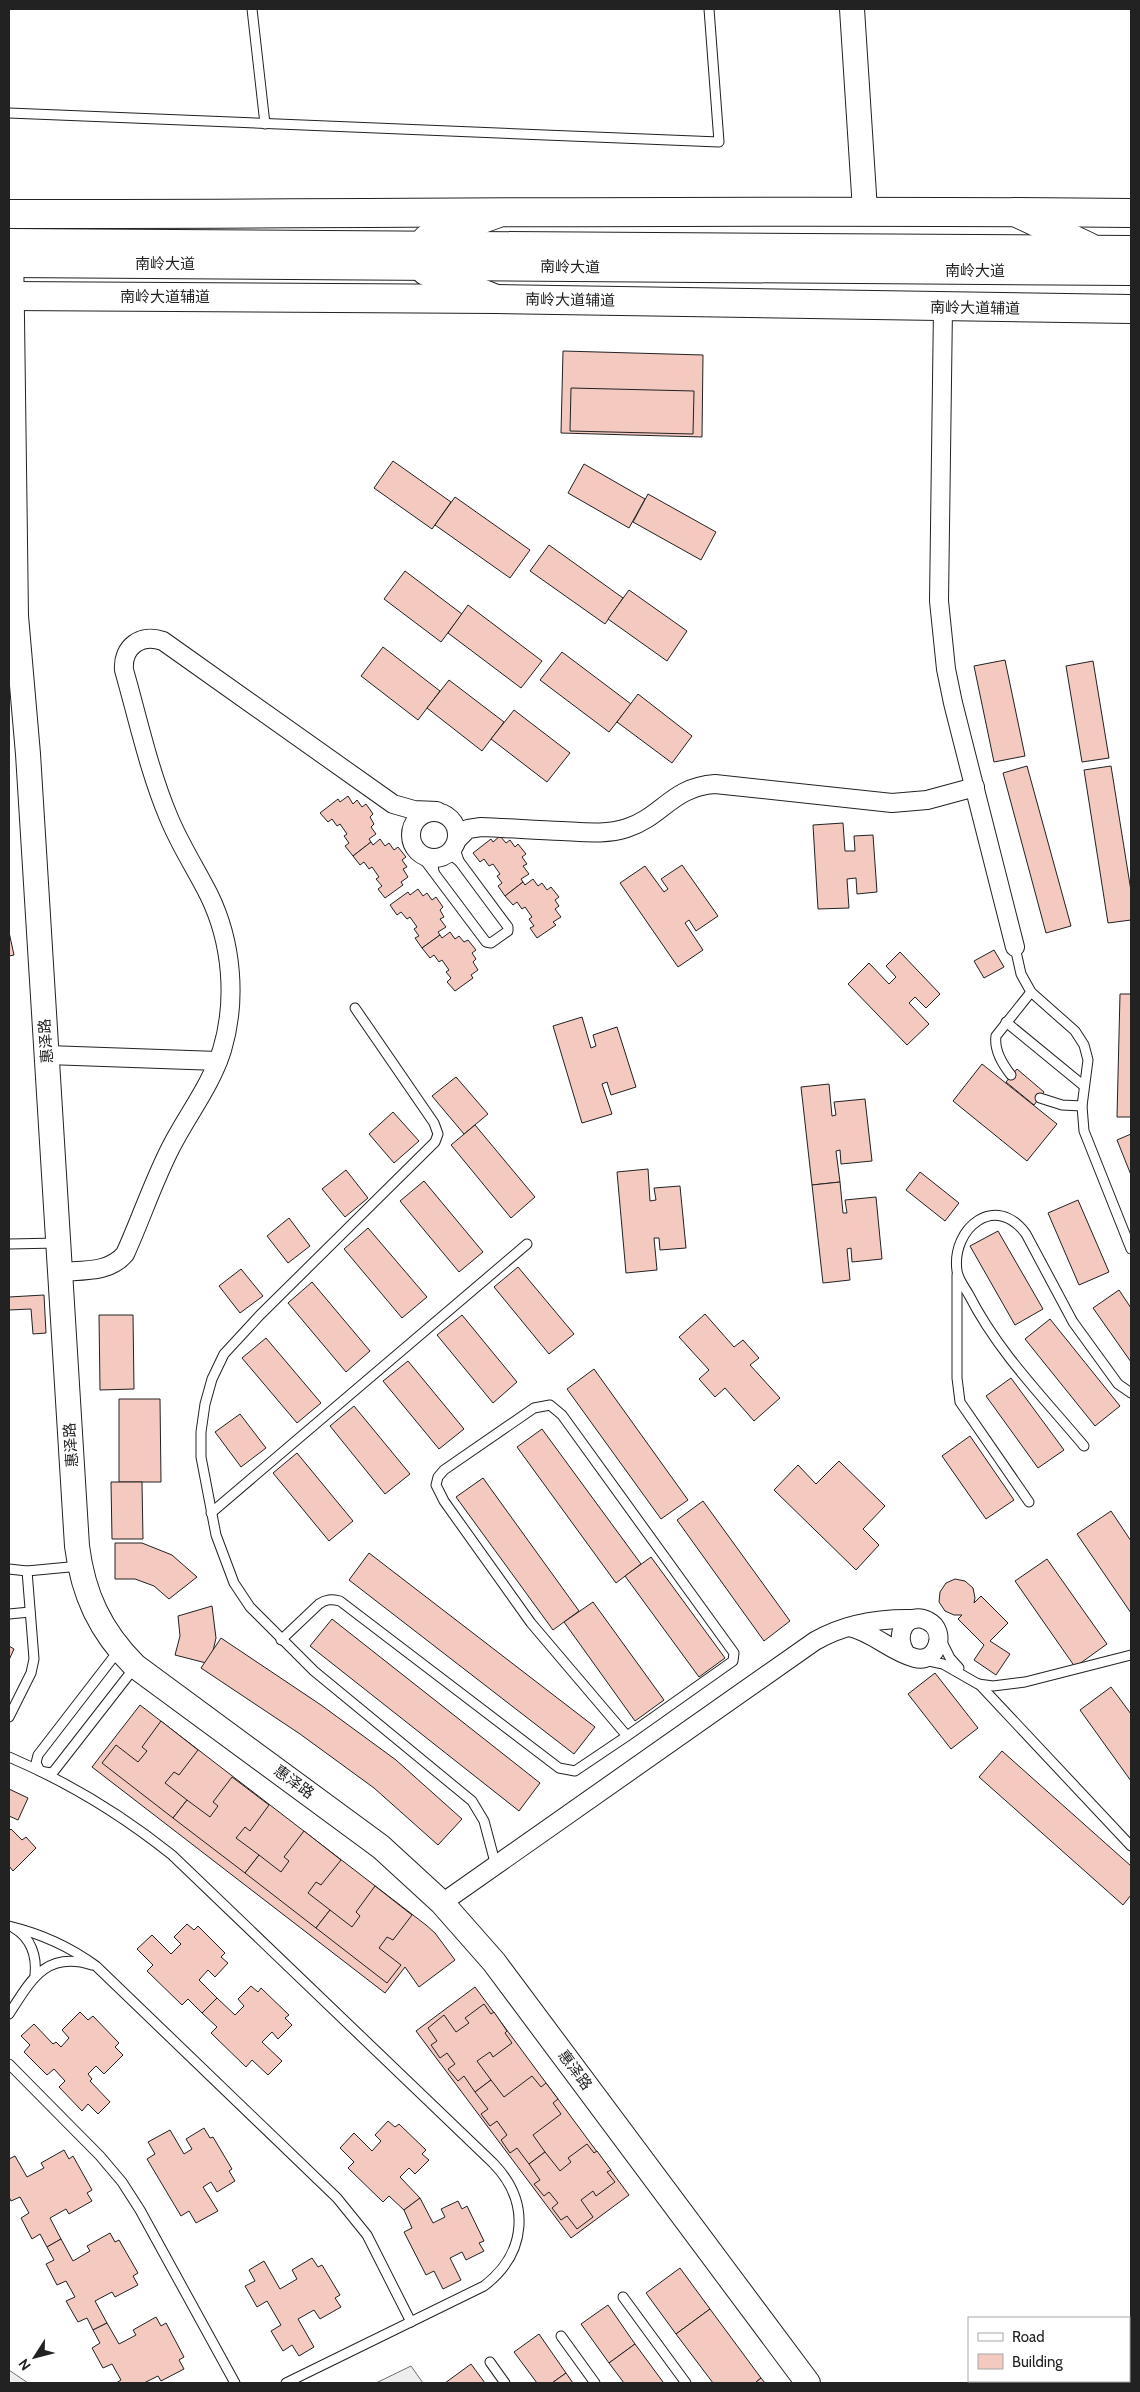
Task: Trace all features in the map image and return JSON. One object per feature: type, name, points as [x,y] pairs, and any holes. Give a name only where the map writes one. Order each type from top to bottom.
[{"type":"main road","points":[[10,240],[496,214],[865,210],[1131,213]]},
{"type":"main road","points":[[1015,212],[1095,250]]},
{"type":"main road","points":[[411,255],[496,214]]},
{"type":"main road","name":"南岭大道","points":[[10,240],[411,255],[1131,271]]},
{"type":"main road","name":"南岭大道","points":[[411,255],[1131,250]]},
{"type":"main road","points":[[411,255],[496,299]]},
{"type":"main road","name":"南岭大道辅道","points":[[11,296],[496,299],[943,308],[1131,309]]},
{"type":"street","points":[[852,9],[865,210]]},
{"type":"street","name":"惠泽路","points":[[10,240],[16,616],[28,754],[80,1566],[84,1586],[94,1611],[119,1650],[135,1666],[373,1841],[442,1903],[494,1962],[808,2383]]},
{"type":"street","points":[[943,308],[939,600],[946,669],[1015,947]]},
{"type":"street","points":[[60,1272],[109,1267],[120,1261],[125,1254],[158,1173],[188,1116],[206,1088],[218,1062],[227,1029],[230,1008],[229,963],[224,940],[209,895],[182,847],[159,793],[124,670],[127,651],[143,639],[163,641],[393,804],[414,810],[440,813],[462,823],[481,827],[612,832],[649,818],[685,791],[709,784],[892,803],[927,800],[974,787]]},
{"type":"street","points":[[393,804],[405,822],[414,845],[428,857],[442,857],[454,848],[456,840],[455,825],[440,813],[422,814],[412,827],[414,845]]},
{"type":"street","points":[[456,840],[468,829],[481,827]]},
{"type":"street","points":[[47,1055],[218,1062]]},
{"type":"street","points":[[442,1903],[815,1641],[849,1627],[876,1619],[928,1620],[936,1628],[939,1640],[934,1651],[926,1658],[911,1656],[860,1629],[849,1627]]},
{"type":"street","points":[[911,1656],[900,1645],[899,1635],[905,1624],[916,1619]]},
{"type":"lane","points":[[252,9],[265,124]]},
{"type":"lane","points":[[9,113],[719,142],[709,9]]},
{"type":"lane","points":[[456,840],[456,852],[459,861]]},
{"type":"lane","points":[[414,845],[435,875],[486,942],[493,942],[508,931],[508,927],[459,861],[452,856],[442,857],[433,864],[435,875]]},
{"type":"lane","points":[[1015,947],[1021,974],[1031,992],[1081,1038],[1088,1060],[1082,1106],[1084,1131],[1131,1249]]},
{"type":"lane","points":[[1011,1075],[996,1045],[997,1033],[1031,992]]},
{"type":"lane","points":[[354,1008],[434,1123],[438,1134],[434,1142],[260,1315],[224,1354],[212,1379],[201,1432],[201,1456],[218,1542],[234,1583],[250,1607],[281,1640],[314,1670],[472,1801],[484,1821],[496,1866]]},
{"type":"lane","points":[[1006,1022],[1084,1086]]},
{"type":"lane","points":[[1040,1098],[1062,1105],[1082,1106]]},
{"type":"lane","points":[[1029,1502],[960,1402],[956,1378],[958,1246],[963,1235],[971,1226],[990,1216],[999,1215],[1009,1216],[1018,1223],[1026,1234],[1073,1322],[1118,1384],[1131,1393]]},
{"type":"lane","points":[[9,1244],[58,1243]]},
{"type":"lane","points":[[211,1513],[527,1244]]},
{"type":"lane","points":[[957,1272],[995,1341],[1084,1446]]},
{"type":"lane","points":[[281,1640],[325,1600],[333,1599],[340,1602],[559,1768],[575,1771],[626,1736],[734,1660],[734,1653],[562,1415],[550,1405],[534,1408],[444,1470],[438,1477],[436,1484],[444,1501],[531,1623],[626,1736]]},
{"type":"lane","points":[[9,1569],[27,1572],[80,1566]]},
{"type":"lane","points":[[9,1717],[32,1666],[34,1651],[27,1572]]},
{"type":"lane","points":[[9,1614],[30,1612]]},
{"type":"lane","points":[[936,1628],[950,1658],[966,1676]]},
{"type":"lane","points":[[12,1759],[29,1762],[38,1755],[119,1650]]},
{"type":"lane","points":[[978,1684],[993,1686],[1009,1685],[1131,1655]]},
{"type":"lane","points":[[911,1656],[943,1664],[978,1684],[1131,1846]]},
{"type":"lane","points":[[12,1759],[45,1773],[50,1773],[58,1768],[135,1666]]},
{"type":"lane","points":[[38,1755],[36,1764],[40,1771],[112,1811],[143,1832],[201,1880],[503,2173],[511,2186],[519,2214],[516,2243],[511,2256],[495,2278],[484,2286],[286,2383]]},
{"type":"lane","points":[[58,1768],[56,1775],[62,1782]]},
{"type":"lane","points":[[9,1926],[29,1930],[64,1945],[96,1966],[348,2210],[367,2235],[411,2322]]},
{"type":"lane","points":[[9,1926],[23,1935],[32,1948],[36,1966],[35,1975]]},
{"type":"lane","points":[[9,2014],[35,1975],[53,1965],[63,1962],[86,1963],[96,1966]]},
{"type":"lane","points":[[9,2064],[100,2156],[122,2182],[145,2219],[235,2383]]},
{"type":"lane","points":[[623,2297],[686,2383]]},
{"type":"lane","points":[[561,2336],[595,2383]]},
{"type":"lane","points":[[490,2362],[505,2383]]},
{"type":"shaded area","points":[[411,2366],[423,2383],[376,2383]]},
{"type":"shaded area","points":[[9,2370],[28,2383],[9,2383]]},
{"type":"building","points":[[563,351],[703,355],[702,437],[561,433]]},
{"type":"building","points":[[571,388],[694,391],[693,434],[570,431]]},
{"type":"building","points":[[393,461],[451,502],[432,529],[374,488]]},
{"type":"building","points":[[584,464],[645,499],[629,528],[568,493]]},
{"type":"building","points":[[648,494],[716,532],[701,560],[633,522]]},
{"type":"building","points":[[455,497],[530,550],[510,578],[435,525]]},
{"type":"building","points":[[549,545],[623,598],[605,624],[530,571]]},
{"type":"building","points":[[405,571],[462,614],[441,642],[384,599]]},
{"type":"building","points":[[629,590],[687,631],[667,661],[608,619]]},
{"type":"building","points":[[468,605],[542,661],[521,688],[448,633]]},
{"type":"building","points":[[383,647],[440,691],[418,720],[361,676]]},
{"type":"building","points":[[562,652],[631,704],[609,732],[540,680]]},
{"type":"building","points":[[1005,660],[1025,756],[994,762],[974,666]]},
{"type":"building","points":[[1093,661],[1109,758],[1082,762],[1066,666]]},
{"type":"building","points":[[449,680],[504,722],[482,751],[427,708]]},
{"type":"building","points":[[638,694],[692,736],[672,763],[617,722]]},
{"type":"building","points":[[514,710],[570,753],[547,782],[491,739]]},
{"type":"building","points":[[1027,766],[1071,926],[1046,933],[1003,773]]},
{"type":"building","points":[[1111,766],[1131,891],[1131,920],[1108,923],[1084,770]]},
{"type":"building","points":[[348,796],[353,804],[357,800],[362,807],[366,804],[373,814],[370,817],[374,824],[371,827],[376,834],[369,839],[371,842],[353,856],[345,846],[349,843],[344,836],[347,834],[340,824],[337,826],[332,819],[328,822],[320,813],[338,799],[340,802]]},
{"type":"building","points":[[843,823],[845,851],[855,851],[854,836],[873,835],[877,892],[857,894],[856,878],[847,879],[849,908],[818,909],[813,825]]},
{"type":"building","points":[[500,836],[506,843],[510,840],[515,847],[518,844],[526,854],[522,857],[527,864],[523,866],[529,874],[521,879],[523,882],[505,896],[498,886],[502,883],[497,876],[500,874],[493,864],[489,866],[484,859],[480,862],[473,853],[491,839],[493,842]]},
{"type":"building","points":[[380,839],[385,846],[389,843],[394,850],[398,847],[406,857],[402,860],[407,867],[403,869],[408,877],[401,882],[403,885],[385,898],[378,889],[382,886],[376,879],[379,877],[372,867],[369,869],[364,862],[360,865],[353,856],[371,842],[373,845]]},
{"type":"building","points":[[682,865],[718,916],[696,931],[689,920],[685,923],[703,950],[678,967],[620,883],[645,866],[664,892],[668,889],[661,879]]},
{"type":"building","points":[[533,879],[538,886],[542,883],[547,890],[551,887],[559,897],[555,900],[559,906],[555,909],[561,917],[553,922],[556,925],[537,938],[530,928],[534,926],[529,919],[532,917],[525,907],[522,909],[517,902],[513,905],[505,896],[523,882],[525,885]]},
{"type":"building","points":[[418,889],[423,896],[427,893],[432,900],[436,897],[443,907],[440,910],[444,917],[440,919],[446,927],[438,932],[440,935],[422,948],[415,938],[419,936],[414,929],[417,927],[410,917],[407,919],[401,912],[397,915],[390,905],[408,892],[410,895]]},
{"type":"building","points":[[9,932],[14,955],[9,956]]},
{"type":"building","points":[[450,932],[455,939],[459,936],[464,942],[468,940],[476,950],[472,953],[476,959],[473,962],[478,970],[471,975],[473,978],[455,991],[447,982],[451,978],[446,972],[449,970],[442,960],[439,962],[434,955],[430,958],[422,948],[440,935],[442,938]]},
{"type":"building","points":[[994,950],[1004,967],[984,978],[974,961]]},
{"type":"building","points":[[900,952],[940,994],[926,1008],[915,997],[909,1003],[929,1024],[907,1045],[848,984],[869,963],[889,984],[896,977],[886,966]]},
{"type":"building","points":[[1120,994],[1131,994],[1131,1117],[1117,1117]]},
{"type":"building","points":[[582,1017],[591,1048],[596,1046],[593,1035],[617,1027],[636,1087],[611,1095],[607,1082],[602,1084],[612,1114],[582,1123],[553,1026]]},
{"type":"building","points":[[982,1064],[1057,1124],[1027,1161],[953,1101]]},
{"type":"building","points":[[1017,1069],[1044,1092],[1034,1105],[1006,1082]]},
{"type":"building","points":[[456,1077],[488,1114],[464,1134],[432,1096]]},
{"type":"building","points":[[829,1084],[832,1116],[836,1115],[834,1102],[865,1099],[872,1161],[841,1164],[840,1150],[836,1151],[840,1182],[812,1185],[801,1087]]},
{"type":"building","points":[[393,1112],[419,1141],[394,1163],[369,1134]]},
{"type":"building","points":[[475,1125],[535,1197],[511,1218],[451,1145]]},
{"type":"building","points":[[1131,1134],[1131,1175],[1117,1140]]},
{"type":"building","points":[[648,1169],[650,1201],[656,1200],[654,1188],[680,1186],[686,1248],[660,1250],[659,1238],[654,1238],[657,1270],[626,1273],[617,1172]]},
{"type":"building","points":[[346,1170],[368,1198],[345,1217],[322,1189]]},
{"type":"building","points":[[920,1172],[959,1203],[945,1221],[906,1190]]},
{"type":"building","points":[[424,1181],[483,1252],[459,1272],[400,1201]]},
{"type":"building","points":[[840,1182],[843,1213],[847,1213],[845,1200],[876,1197],[882,1259],[852,1262],[851,1248],[847,1249],[850,1280],[823,1283],[812,1185]]},
{"type":"building","points":[[1078,1200],[1109,1272],[1079,1285],[1048,1213]]},
{"type":"building","points":[[289,1218],[310,1246],[288,1263],[267,1236]]},
{"type":"building","points":[[368,1228],[427,1297],[402,1318],[344,1249]]},
{"type":"building","points":[[998,1231],[1043,1309],[1015,1325],[970,1246]]},
{"type":"building","points":[[518,1267],[574,1334],[549,1354],[494,1287]]},
{"type":"building","points":[[241,1269],[263,1296],[240,1313],[219,1286]]},
{"type":"building","points":[[312,1282],[370,1351],[346,1372],[288,1303]]},
{"type":"building","points":[[1119,1290],[1131,1308],[1131,1362],[1093,1308]]},
{"type":"building","points":[[44,1295],[46,1333],[33,1334],[31,1309],[9,1310],[9,1297]]},
{"type":"building","points":[[705,1314],[734,1347],[743,1340],[759,1358],[750,1365],[780,1398],[754,1421],[725,1388],[715,1397],[699,1379],[709,1370],[679,1337]]},
{"type":"building","points":[[99,1315],[133,1315],[134,1389],[100,1390]]},
{"type":"building","points":[[462,1315],[517,1382],[493,1403],[437,1335]]},
{"type":"building","points":[[1050,1319],[1120,1406],[1095,1426],[1025,1339]]},
{"type":"building","points":[[266,1338],[321,1403],[297,1423],[242,1358]]},
{"type":"building","points":[[408,1361],[464,1429],[439,1449],[383,1381]]},
{"type":"building","points":[[594,1369],[688,1500],[661,1519],[567,1389]]},
{"type":"building","points":[[1011,1378],[1064,1450],[1038,1468],[986,1396]]},
{"type":"building","points":[[119,1399],[160,1399],[161,1482],[119,1482]]},
{"type":"building","points":[[354,1406],[410,1474],[385,1494],[330,1426]]},
{"type":"building","points":[[240,1414],[266,1448],[241,1467],[215,1432]]},
{"type":"building","points":[[542,1429],[641,1564],[616,1583],[517,1447]]},
{"type":"building","points":[[970,1436],[1014,1500],[986,1519],[942,1456]]},
{"type":"building","points":[[297,1453],[353,1521],[329,1541],[273,1473]]},
{"type":"building","points":[[839,1461],[885,1506],[863,1529],[879,1545],[856,1570],[774,1490],[798,1465],[816,1484]]},
{"type":"building","points":[[483,1478],[579,1611],[553,1630],[456,1497]]},
{"type":"building","points":[[111,1482],[142,1482],[143,1539],[112,1539]]},
{"type":"building","points":[[703,1501],[790,1621],[764,1641],[677,1520]]},
{"type":"building","points":[[1111,1511],[1131,1541],[1131,1613],[1077,1534]]},
{"type":"building","points":[[115,1543],[142,1543],[172,1555],[197,1577],[169,1599],[154,1586],[135,1579],[115,1579]]},
{"type":"building","points":[[369,1553],[595,1727],[574,1754],[349,1580]]},
{"type":"building","points":[[651,1557],[725,1658],[699,1677],[625,1576]]},
{"type":"building","points":[[1047,1559],[1107,1644],[1075,1667],[1015,1581]]},
{"type":"building","points":[[955,1579],[965,1581],[973,1588],[974,1603],[981,1596],[1008,1623],[990,1641],[1010,1654],[996,1675],[974,1660],[984,1645],[958,1619],[962,1615],[954,1615],[945,1611],[939,1602],[940,1592],[946,1583]]},
{"type":"building","points":[[593,1602],[664,1700],[635,1721],[564,1622]]},
{"type":"building","points":[[212,1606],[216,1638],[210,1664],[175,1655],[180,1636],[178,1616]]},
{"type":"building","points":[[332,1619],[540,1783],[519,1811],[310,1646]]},
{"type":"building","points":[[221,1638],[321,1705],[396,1760],[462,1819],[438,1845],[374,1788],[300,1734],[201,1668]]},
{"type":"building","points":[[9,1646],[14,1649],[9,1660]]},
{"type":"building","points":[[935,1673],[978,1728],[951,1749],[908,1694]]},
{"type":"building","points":[[1111,1687],[1131,1714],[1131,1781],[1080,1710]]},
{"type":"building","points":[[140,1705],[426,1925],[435,1933],[455,1960],[419,1987],[405,1967],[385,1993],[92,1767]]},
{"type":"building","points":[[161,1721],[198,1750],[179,1775],[174,1772],[165,1783],[187,1800],[173,1818],[102,1763],[116,1745],[138,1762],[147,1751],[142,1747]]},
{"type":"building","points":[[1002,1751],[1131,1866],[1131,1895],[1123,1905],[979,1777]]},
{"type":"building","points":[[232,1777],[269,1805],[250,1831],[245,1827],[236,1838],[259,1855],[245,1873],[173,1818],[187,1800],[210,1817],[218,1806],[213,1802]]},
{"type":"building","points":[[9,1789],[28,1798],[18,1820],[9,1816]]},
{"type":"building","points":[[11,1829],[22,1840],[26,1837],[36,1848],[13,1871],[9,1866],[9,1831]]},
{"type":"building","points":[[304,1831],[341,1860],[321,1885],[316,1882],[308,1893],[330,1910],[316,1928],[245,1873],[259,1855],[281,1872],[289,1861],[284,1857]]},
{"type":"building","points":[[375,1886],[412,1915],[393,1940],[387,1937],[379,1948],[401,1965],[387,1983],[316,1928],[330,1910],[352,1927],[360,1916],[356,1912]]},
{"type":"building","points":[[187,1924],[194,1930],[198,1926],[225,1953],[221,1957],[228,1963],[215,1977],[208,1970],[199,1980],[217,1998],[202,2013],[188,1999],[182,2005],[147,1971],[153,1965],[137,1949],[152,1935],[171,1954],[181,1944],[174,1937]]},
{"type":"building","points":[[251,1986],[258,1992],[261,1988],[289,2015],[285,2018],[292,2025],[278,2039],[272,2032],[262,2042],[282,2061],[268,2075],[252,2060],[246,2067],[211,2033],[217,2027],[202,2013],[217,1998],[235,2015],[244,2006],[238,1999]]},
{"type":"building","points":[[475,1987],[629,2195],[571,2238],[416,2031]]},
{"type":"building","points":[[484,2004],[491,2014],[494,2012],[507,2031],[505,2033],[512,2043],[493,2057],[490,2052],[477,2061],[491,2080],[475,2092],[464,2076],[458,2081],[448,2069],[455,2064],[447,2053],[440,2058],[431,2045],[437,2041],[428,2028],[444,2015],[456,2032],[469,2023],[465,2018]]},
{"type":"building","points":[[80,2012],[88,2020],[93,2016],[119,2043],[115,2047],[123,2055],[104,2074],[96,2066],[88,2074],[92,2079],[90,2081],[110,2102],[98,2114],[88,2104],[82,2111],[59,2087],[65,2081],[54,2069],[47,2075],[24,2052],[30,2045],[21,2036],[34,2024],[53,2044],[56,2042],[61,2047],[69,2038],[62,2030]]},
{"type":"building","points":[[532,2076],[541,2087],[546,2083],[558,2099],[553,2103],[561,2114],[533,2135],[545,2152],[529,2164],[517,2148],[510,2153],[501,2140],[507,2135],[497,2121],[490,2126],[481,2114],[488,2109],[475,2092],[491,2080],[504,2097]]},
{"type":"building","points":[[388,2121],[395,2127],[399,2124],[426,2150],[422,2154],[429,2160],[415,2174],[409,2168],[400,2177],[420,2198],[404,2210],[389,2196],[383,2202],[348,2168],[354,2162],[340,2148],[354,2133],[372,2151],[381,2141],[375,2135]]},
{"type":"building","points":[[204,2128],[210,2138],[213,2137],[232,2169],[229,2171],[235,2181],[217,2192],[211,2182],[203,2187],[218,2211],[196,2223],[189,2211],[181,2216],[147,2159],[155,2154],[148,2142],[170,2130],[184,2154],[192,2149],[186,2139]]},
{"type":"building","points":[[587,2144],[594,2153],[597,2151],[611,2170],[607,2172],[615,2182],[596,2196],[593,2191],[581,2200],[593,2217],[577,2229],[567,2216],[561,2220],[552,2208],[558,2203],[549,2192],[544,2196],[534,2184],[540,2180],[529,2164],[545,2152],[560,2171],[571,2162],[568,2158]]},
{"type":"building","points":[[64,2150],[69,2159],[73,2156],[92,2190],[87,2193],[92,2201],[69,2214],[66,2209],[50,2218],[61,2239],[47,2247],[40,2234],[32,2239],[21,2218],[29,2213],[20,2197],[11,2201],[9,2197],[9,2159],[15,2156],[27,2177],[44,2168],[41,2163]]},
{"type":"building","points":[[420,2198],[433,2223],[445,2217],[441,2209],[458,2201],[462,2209],[467,2206],[484,2241],[479,2243],[484,2251],[466,2260],[462,2252],[450,2258],[461,2280],[443,2289],[434,2271],[426,2275],[404,2232],[412,2228],[404,2210]]},
{"type":"building","points":[[110,2233],[115,2242],[119,2240],[138,2273],[133,2276],[138,2285],[115,2297],[112,2292],[95,2301],[107,2323],[93,2330],[87,2318],[78,2322],[66,2301],[75,2297],[66,2281],[57,2285],[46,2264],[54,2260],[47,2247],[61,2239],[73,2261],[90,2251],[87,2246]]},
{"type":"building","points":[[312,2258],[318,2267],[322,2265],[340,2295],[335,2298],[341,2307],[320,2319],[314,2310],[298,2319],[314,2347],[299,2356],[292,2345],[283,2351],[271,2331],[281,2325],[267,2301],[257,2307],[245,2286],[255,2281],[249,2270],[264,2261],[280,2289],[297,2279],[292,2270]]},
{"type":"building","points":[[680,2268],[710,2309],[676,2334],[646,2293]]},
{"type":"building","points":[[608,2305],[635,2344],[609,2363],[581,2324]]},
{"type":"building","points":[[710,2309],[761,2378],[755,2383],[713,2383],[676,2334]]},
{"type":"building","points":[[156,2317],[161,2326],[166,2323],[184,2357],[179,2360],[184,2369],[161,2381],[158,2376],[144,2383],[116,2383],[121,2380],[112,2364],[103,2368],[92,2348],[100,2343],[93,2330],[107,2323],[119,2344],[136,2335],[133,2330]]},
{"type":"building","points":[[539,2334],[566,2373],[552,2383],[537,2383],[514,2352]]},
{"type":"building","points":[[635,2344],[662,2383],[624,2383],[609,2363]]},
{"type":"building","points":[[471,2364],[485,2383],[445,2383]]},
{"type":"building","points":[[566,2373],[573,2383],[552,2383]]},
{"type":"building","points":[[761,2378],[765,2383],[755,2383]]}]
